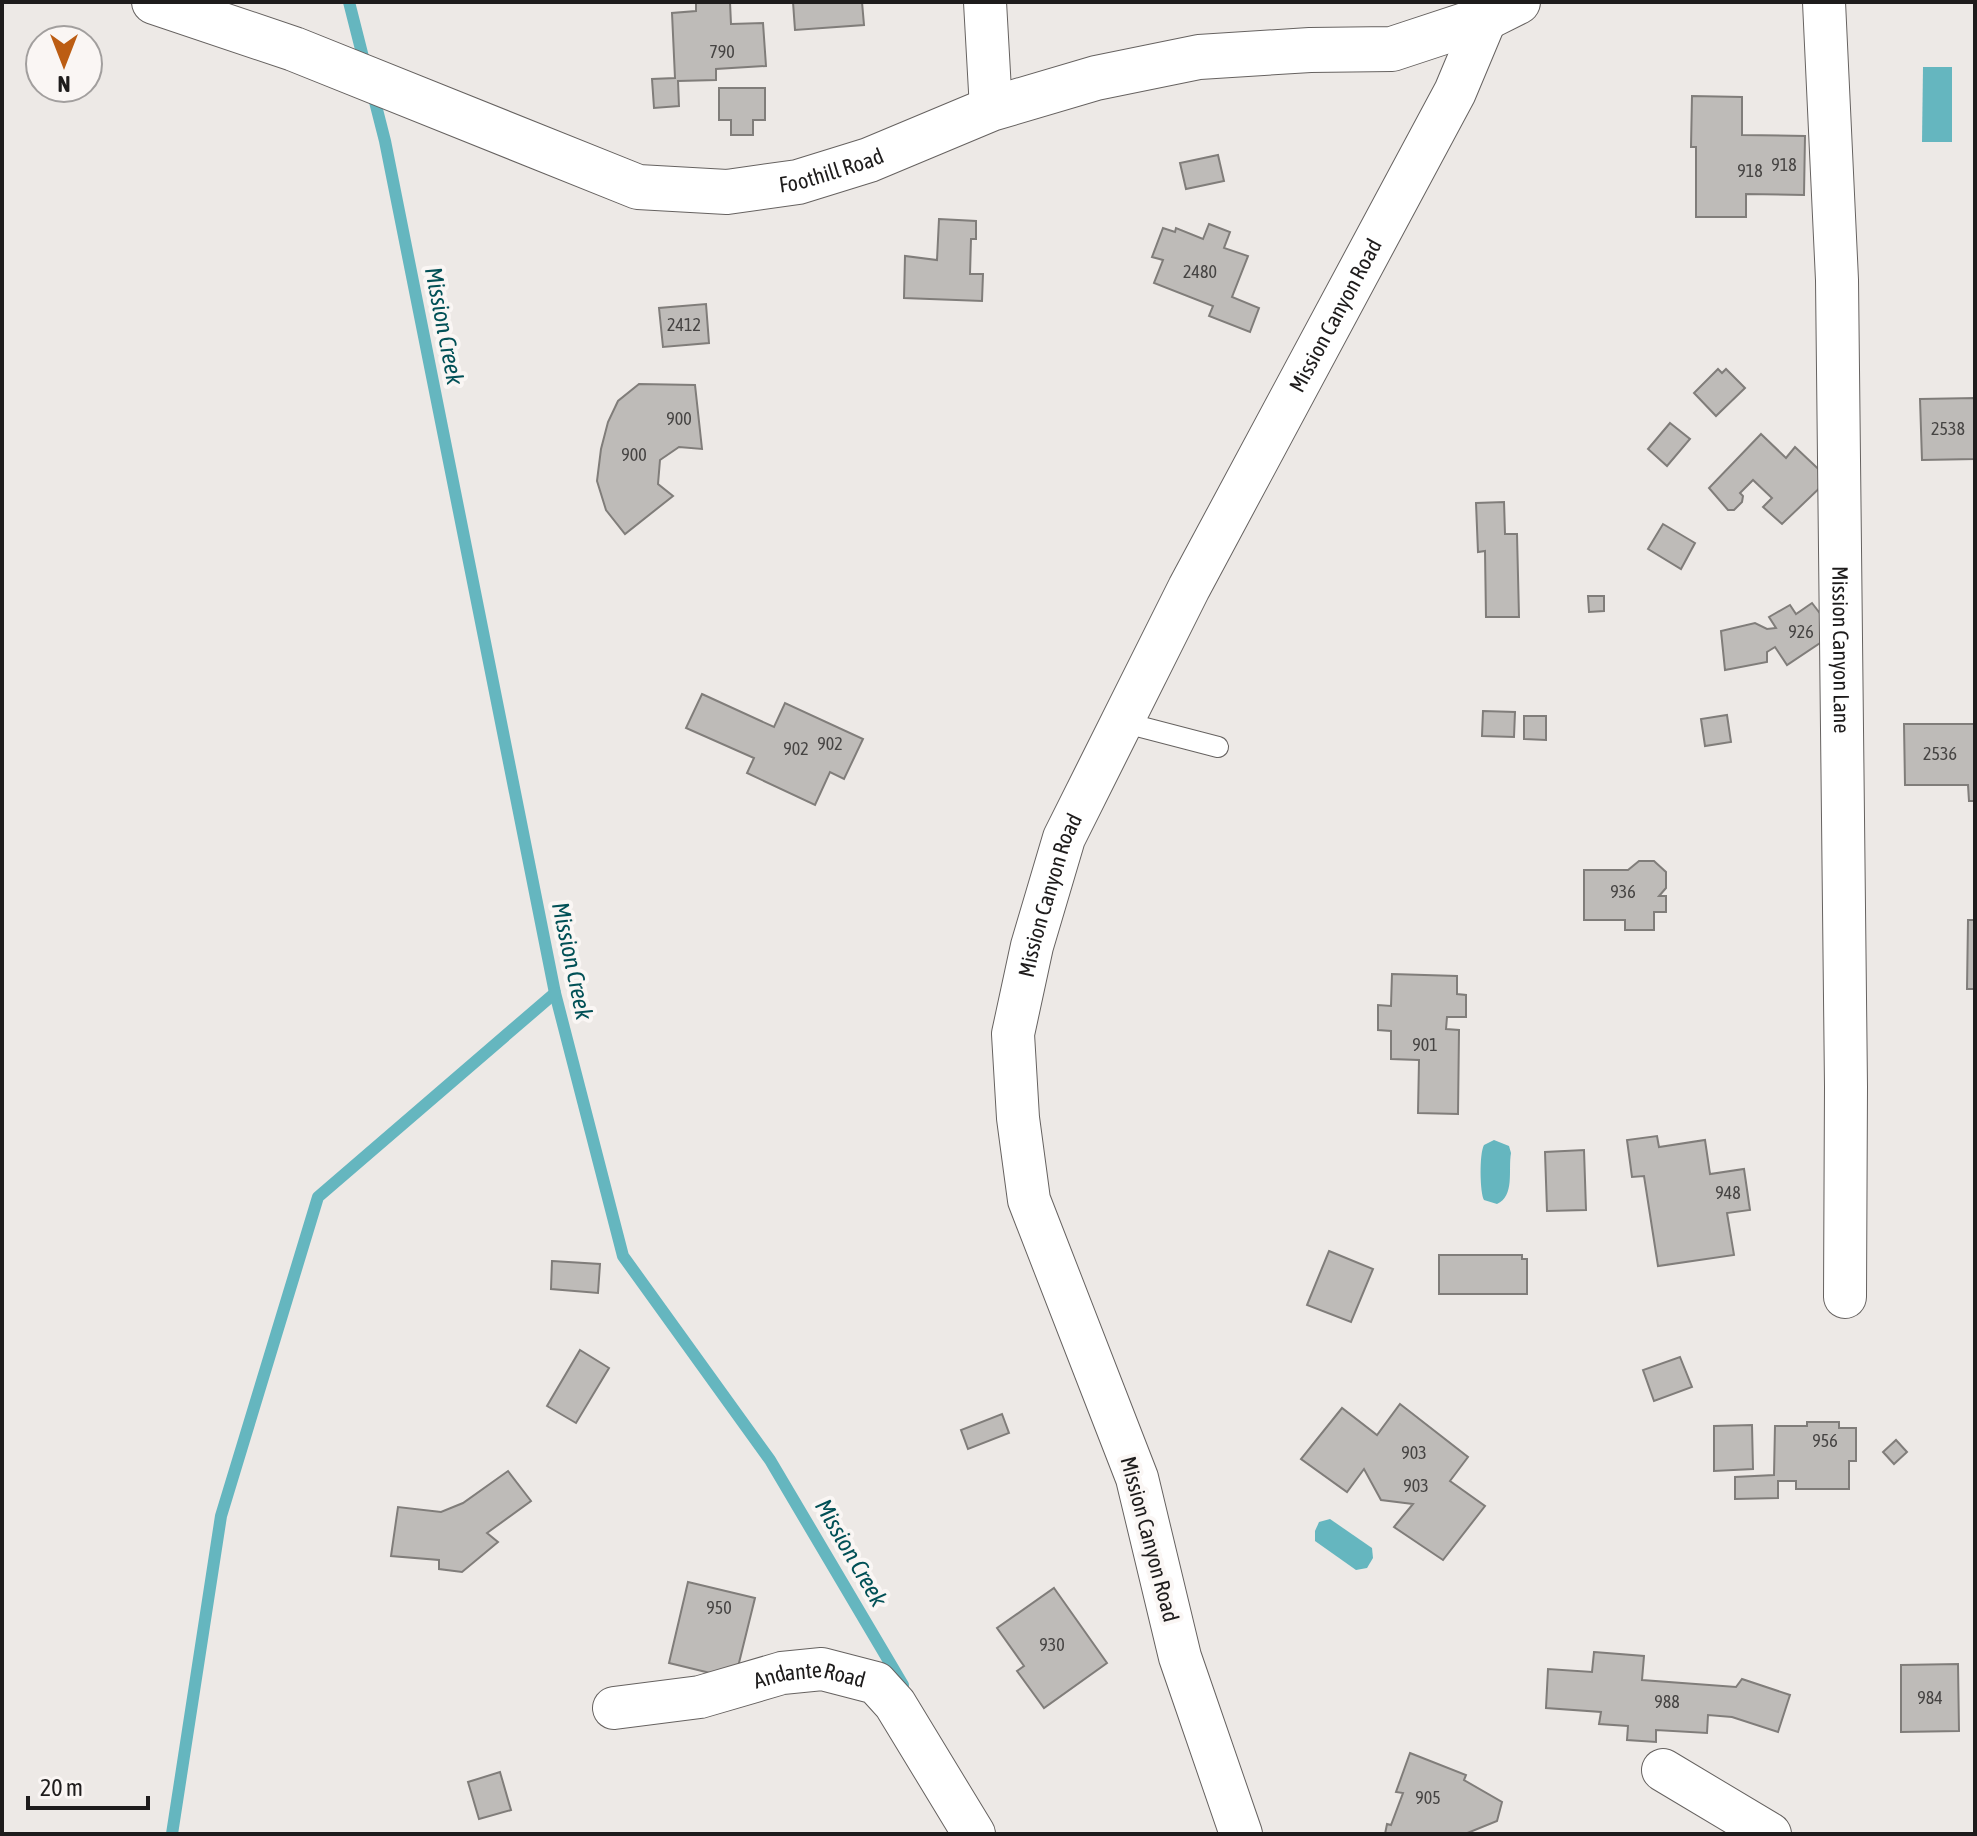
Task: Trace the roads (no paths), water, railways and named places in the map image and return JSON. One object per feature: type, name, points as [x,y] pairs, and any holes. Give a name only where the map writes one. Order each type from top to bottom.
[{"type":"main road","name":"Foothill Road","points":[[154,2],[294,49],[638,187],[727,192],[798,182],[869,160],[991,109],[1096,78],[1199,57],[1392,49],[1502,10]]},
{"type":"street","points":[[985,2],[991,109]]},
{"type":"street","name":"Mission Canyon Lane","points":[[1824,2],[1837,280],[1846,1087],[1845,1297]]},
{"type":"street","name":"Mission Canyon Road","points":[[1241,1834],[1180,1657],[1137,1478],[1029,1200],[1018,1118],[1013,1034],[1032,946],[1064,838],[1305,369],[1502,10]]},
{"type":"street","name":"Andante Road","points":[[614,1708],[700,1697],[782,1673],[822,1669],[876,1683],[895,1704],[974,1834]]},
{"type":"street","points":[[1663,1770],[1770,1834]]},
{"type":"lane","points":[[1122,722],[1218,747]]},
{"type":"water","points":[[1923,67],[1952,67],[1952,142],[1922,142]]},
{"type":"water","points":[[1494,1140],[1509,1146],[1511,1153],[1509,1189],[1497,1204],[1484,1200],[1481,1182],[1482,1150],[1484,1145]]},
{"type":"water","points":[[1330,1519],[1372,1548],[1373,1558],[1367,1568],[1356,1570],[1315,1541],[1319,1522]]},
{"type":"waterway","name":"Mission Creek","points":[[349,2],[366,69]]},
{"type":"waterway","name":"Mission Creek","points":[[372,90],[385,141],[555,993],[623,1256],[770,1460],[903,1685]]},
{"type":"waterway","points":[[172,1834],[221,1516],[318,1197],[555,993]]}]
